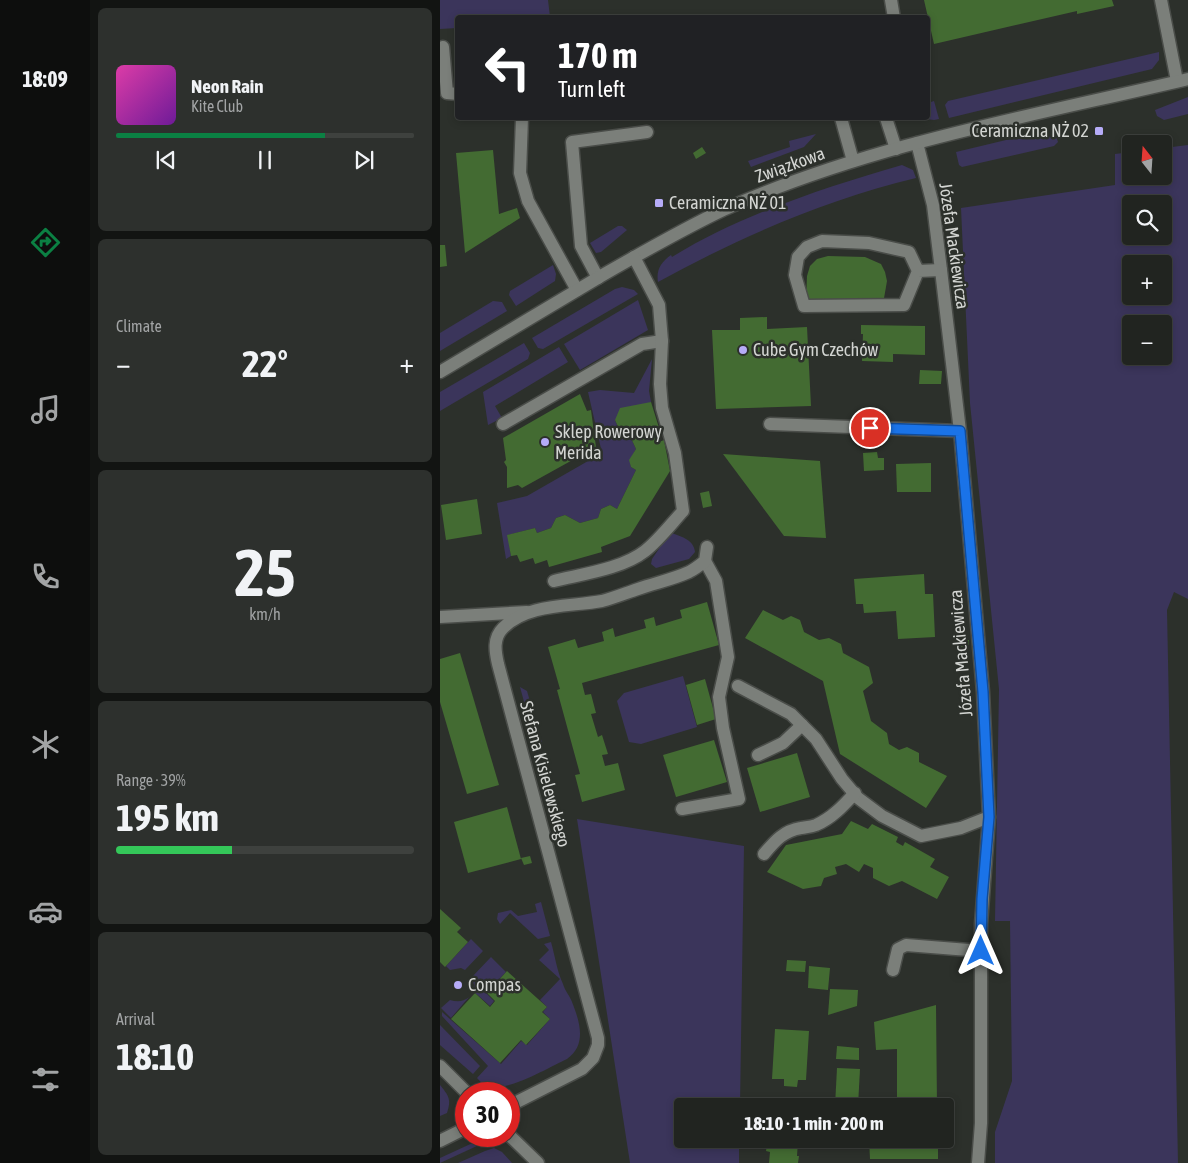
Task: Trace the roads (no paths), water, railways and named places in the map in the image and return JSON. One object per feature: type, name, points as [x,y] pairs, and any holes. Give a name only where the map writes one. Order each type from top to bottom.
[{"type":"street","points":[[891,0],[894,15]]},
{"type":"street","points":[[1161,0],[1182,80]]},
{"type":"street","points":[[444,47],[447,93],[455,94]]},
{"type":"street","name":"Związkowa","points":[[440,372],[634,257],[723,210],[786,185],[917,143],[1182,80]]},
{"type":"street","points":[[522,120],[520,173],[528,201],[577,290]]},
{"type":"street","points":[[842,120],[853,162]]},
{"type":"street","points":[[887,120],[896,149]]},
{"type":"street","points":[[598,278],[581,246],[572,142],[647,132]]},
{"type":"street","name":"Józefa Mackiewicza","points":[[917,143],[933,205],[941,270],[960,431],[983,692],[989,817],[982,899],[981,1123],[978,1163]]},
{"type":"street","points":[[822,241],[869,243],[909,252],[918,271],[904,305],[804,306],[795,275],[798,257],[807,247],[822,241]]},
{"type":"street","points":[[554,581],[616,566],[633,559],[646,550],[683,511],[675,453],[662,408],[660,384],[662,340],[659,305],[634,257]]},
{"type":"street","points":[[918,271],[941,270]]},
{"type":"street","points":[[503,424],[642,344],[662,340]]},
{"type":"street","points":[[770,424],[960,431]]},
{"type":"street","points":[[682,809],[739,798],[723,728],[719,697],[728,656],[716,581],[705,561],[707,547]]},
{"type":"street","name":"Stefana Kisielewskiego","points":[[520,1100],[582,1069],[593,1058],[598,1045],[596,1031],[495,652],[498,635],[503,628],[531,612],[553,606],[578,605],[604,600],[690,572],[705,561]]},
{"type":"street","points":[[440,616],[531,612]]},
{"type":"street","points":[[738,686],[791,714],[816,739],[854,793],[882,816],[921,836],[961,828],[989,817]]},
{"type":"street","points":[[758,755],[783,743],[802,725]]},
{"type":"street","points":[[764,854],[776,839],[785,832],[814,826],[827,820],[854,793]]},
{"type":"street","points":[[893,970],[898,949],[906,945],[981,951]]},
{"type":"street","points":[[440,1066],[456,1082]]},
{"type":"street","points":[[440,1141],[455,1134]]},
{"type":"street","points":[[520,1146],[538,1163]]},
{"type":"place","name":"Ceramiczna NŻ 02","points":[[1099,131]]},
{"type":"place","name":"Ceramiczna NŻ 01","points":[[659,203]]},
{"type":"place","name":"Cube Gym Czechów","points":[[743,350]]},
{"type":"place","name":"Sklep Rowerowy Merida","points":[[545,442]]},
{"type":"place","name":"Compas","points":[[458,985]]}]
